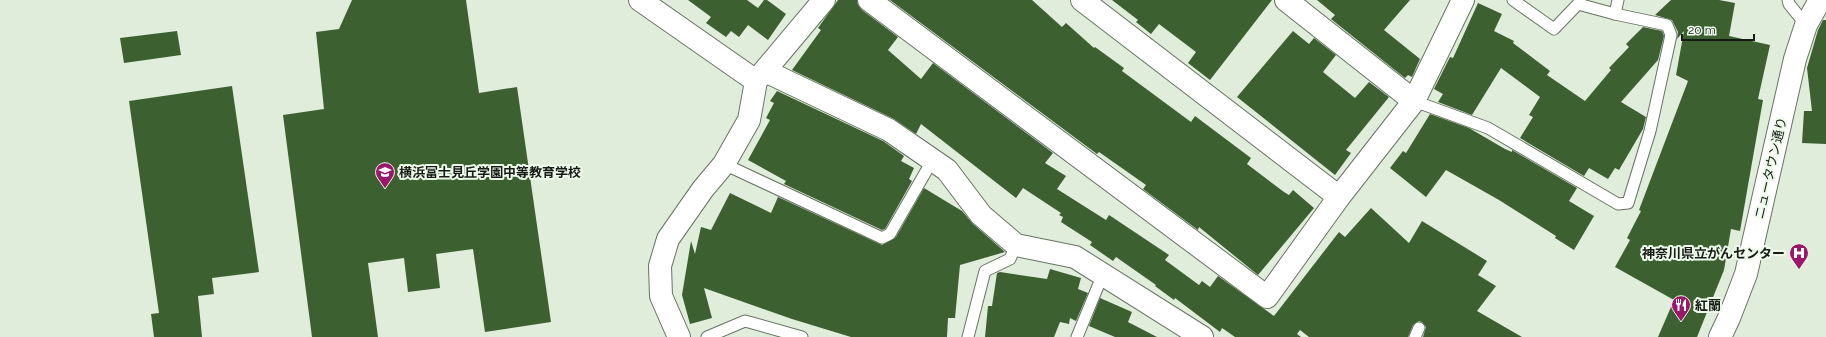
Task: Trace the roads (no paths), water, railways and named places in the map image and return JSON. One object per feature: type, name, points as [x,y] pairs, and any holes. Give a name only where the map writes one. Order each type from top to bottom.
[{"type":"street","points":[[640,0],[761,76],[889,130],[947,170],[981,215],[1016,245],[1075,257],[1202,337]]},
{"type":"street","points":[[679,337],[661,296],[660,266],[668,239],[703,189],[724,164],[749,120],[761,76],[824,0]]},
{"type":"street","points":[[869,0],[1267,297],[1339,197],[1414,101],[1463,0]]},
{"type":"street","points":[[1082,0],[1339,197]]},
{"type":"street","points":[[1286,0],[1414,101]]},
{"type":"street","name":"ニュータウン通り","points":[[1720,337],[1746,274],[1786,97],[1806,25],[1820,0]]},
{"type":"lane","points":[[1414,101],[1488,128],[1618,204],[1628,203],[1650,131],[1671,35],[1667,25],[1614,14],[1578,4],[1554,28],[1513,0]]},
{"type":"lane","points":[[1614,14],[1618,0]]},
{"type":"lane","points":[[1788,0],[1789,4],[1806,25]]},
{"type":"lane","points":[[724,164],[882,238],[890,234],[932,161]]},
{"type":"lane","points":[[968,337],[985,271],[1010,260],[1016,245]]},
{"type":"lane","points":[[1077,337],[1103,274]]},
{"type":"lane","points":[[707,337],[745,321],[802,337]]},
{"type":"place","name":"横浜富士見丘学園中等教育学校","points":[[385,189]]},
{"type":"place","name":"神奈川県立がんセンター","points":[[1799,270]]},
{"type":"place","name":"紅蘭","points":[[1681,322]]}]
